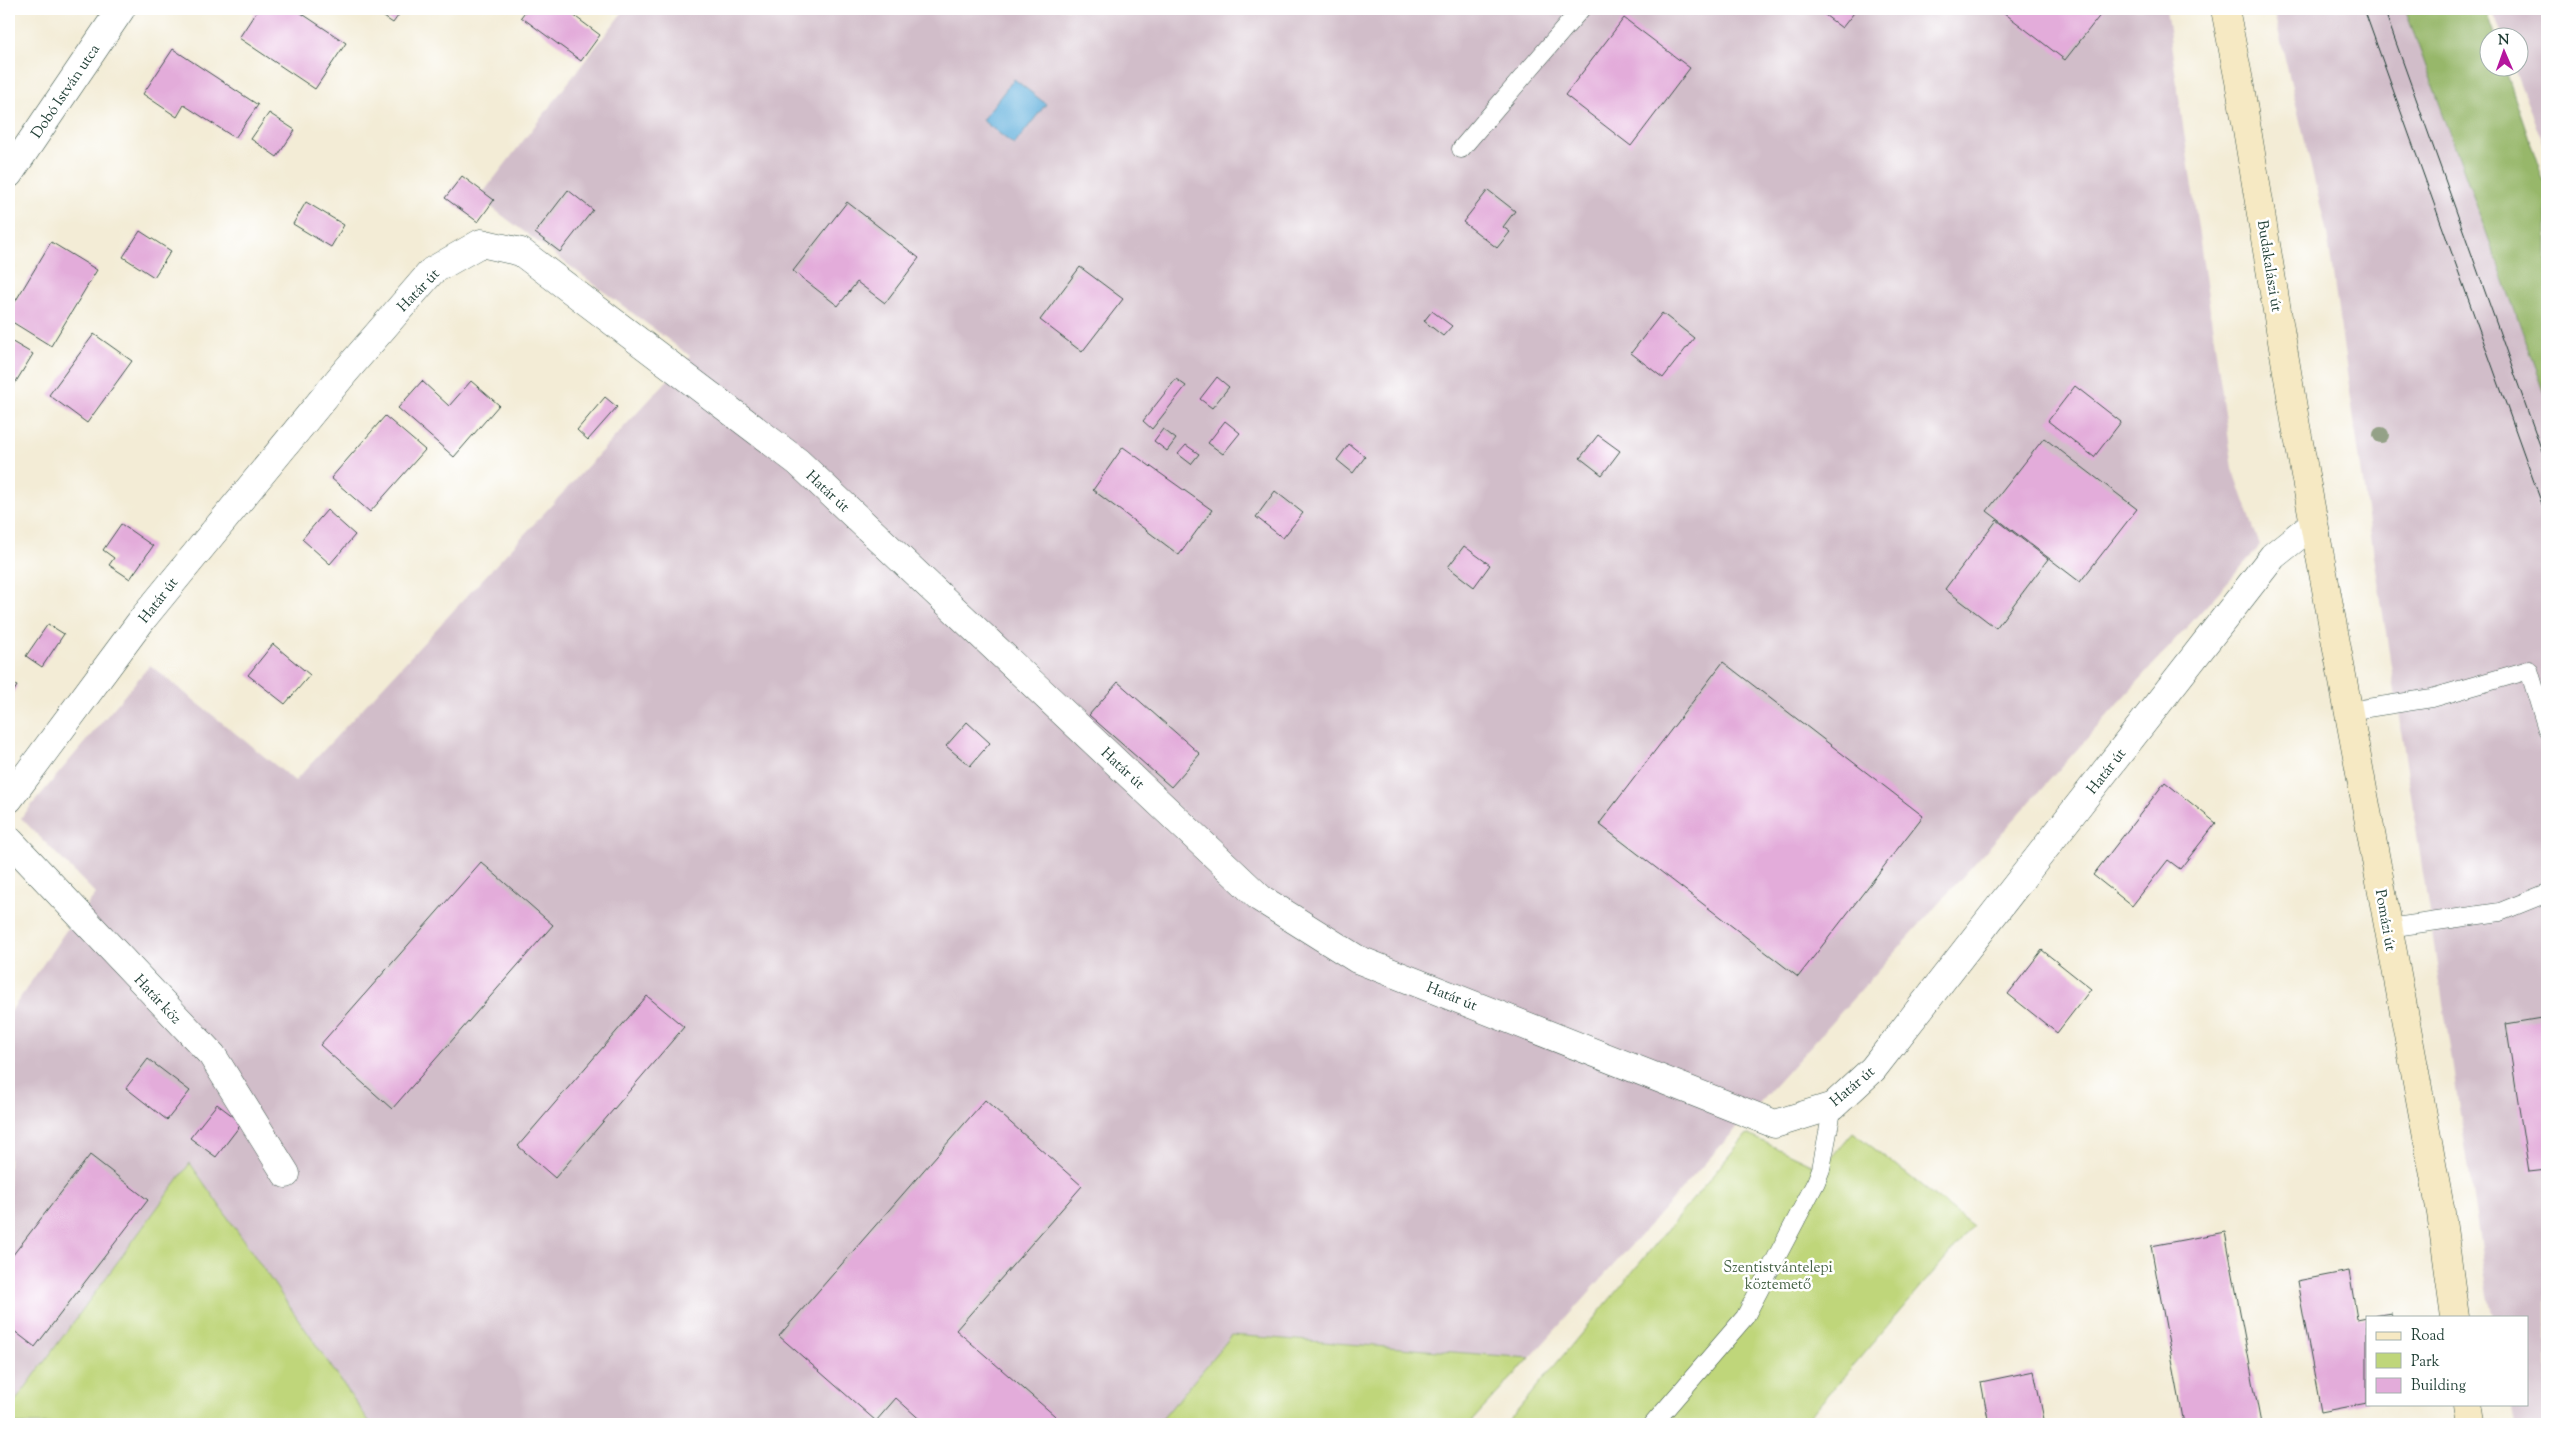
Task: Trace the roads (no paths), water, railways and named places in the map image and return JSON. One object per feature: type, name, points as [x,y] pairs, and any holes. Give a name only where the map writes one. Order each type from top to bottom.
[{"type":"main road","name":"Budakalászi út","points":[[2225,9],[2239,81],[2313,524]]},
{"type":"main road","name":"Pomázi út","points":[[2313,524],[2441,1213],[2456,1316]]},
{"type":"main road","points":[[2468,1406],[2471,1424]]},
{"type":"street","name":"Dobó István utca","points":[[9,174],[121,9]]},
{"type":"street","name":"Határ út","points":[[9,799],[144,617],[345,372],[432,271],[482,243],[521,252],[798,462],[1260,898],[1357,959],[1775,1124],[1833,1106],[1873,1069],[2273,556],[2313,524]]},
{"type":"street","name":"Határ köz","points":[[9,840],[212,1055],[286,1174]]},
{"type":"lane","points":[[1461,149],[1581,9]]},
{"type":"lane","points":[[2348,711],[2432,698],[2529,670],[2547,729]]},
{"type":"lane","points":[[2388,928],[2500,912],[2547,893]]},
{"type":"lane","points":[[1653,1424],[1745,1318],[1816,1182],[1821,1169],[1833,1106]]},
{"type":"water","points":[[1014,79],[1046,104],[1014,145],[982,120]]},
{"type":"tram line","points":[[2364,9],[2547,518]]},
{"type":"tram line","points":[[2384,9],[2547,465]]},
{"type":"park label","name":"Szentistvántelepi köztemető","points":[[1778,1276]]}]
